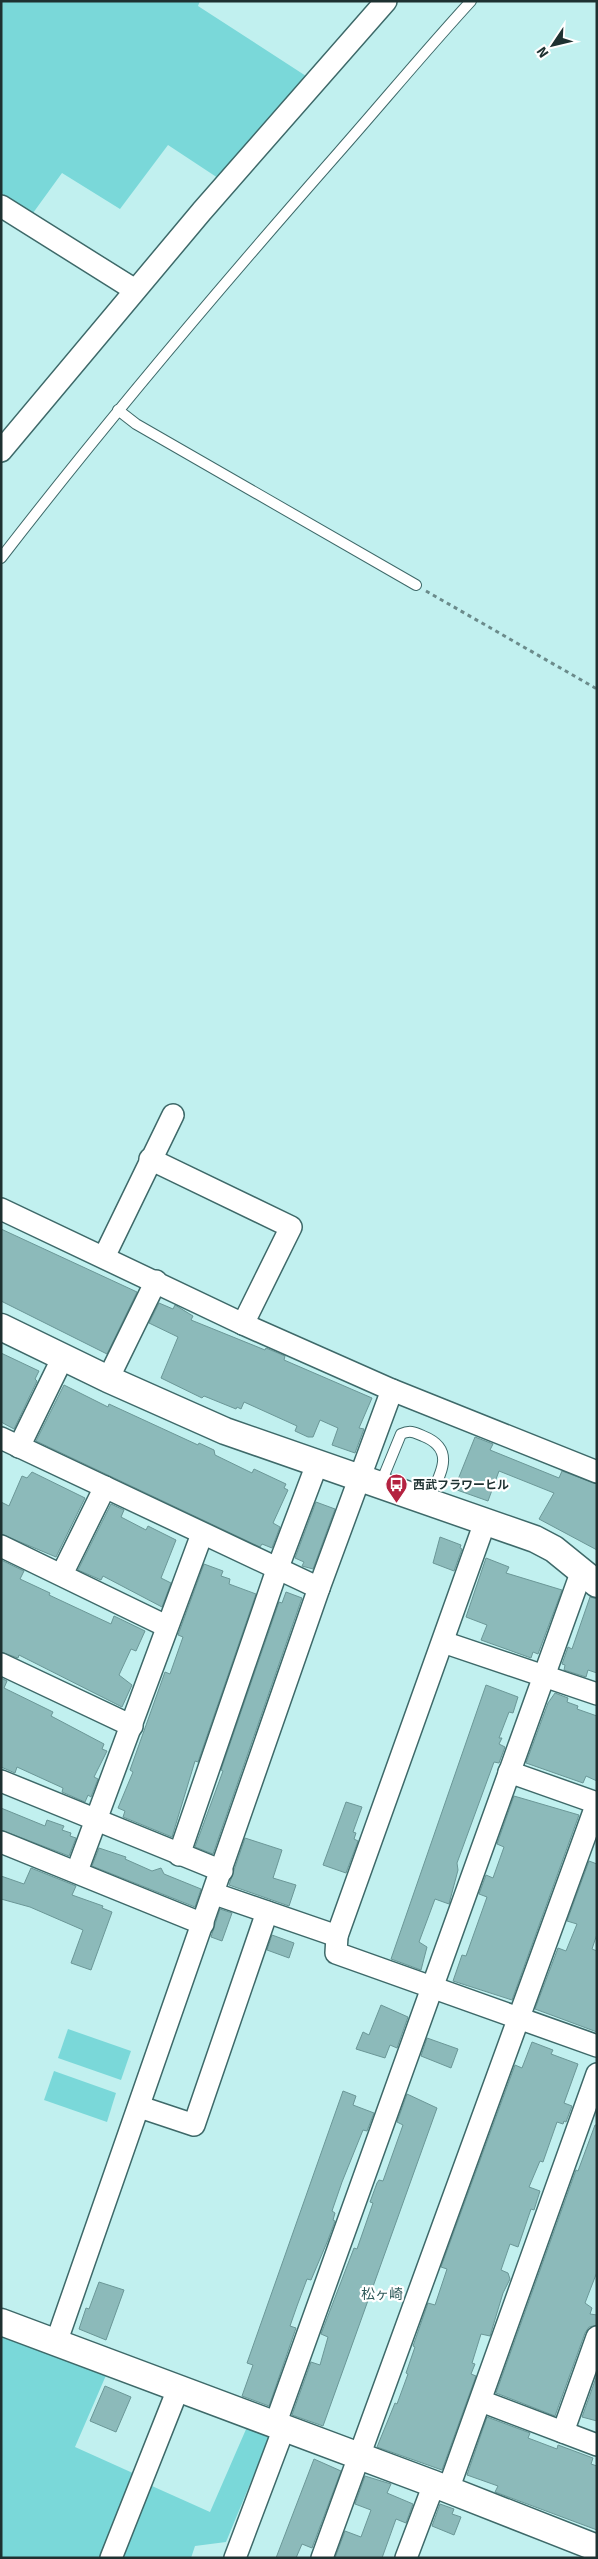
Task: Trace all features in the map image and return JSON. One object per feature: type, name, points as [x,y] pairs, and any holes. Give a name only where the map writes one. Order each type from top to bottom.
[{"type":"street","points":[[1,451],[135,290],[386,1]]},
{"type":"street","points":[[1,206],[135,290]]},
{"type":"street","points":[[104,1257],[150,1159],[173,1116]]},
{"type":"street","points":[[150,1159],[291,1226],[243,1324]]},
{"type":"street","points":[[1,1209],[243,1324],[392,1390],[597,1472]]},
{"type":"street","points":[[108,1379],[156,1281]]},
{"type":"street","points":[[1,1327],[108,1379],[225,1431],[535,1539],[554,1548],[589,1579],[544,1675],[432,1987],[235,2558]]},
{"type":"street","points":[[64,1357],[10,1442],[277,1570],[319,1588]]},
{"type":"street","points":[[56,2343],[215,1894],[319,1588],[370,1482],[392,1390]]},
{"type":"street","points":[[179,1855],[277,1570],[317,1464]]},
{"type":"street","points":[[62,1574],[105,1487]]},
{"type":"street","points":[[485,1522],[337,1936],[336,1953],[597,2046]]},
{"type":"street","points":[[77,1871],[132,1726],[166,1626],[202,1534]]},
{"type":"street","points":[[1,1546],[166,1626]]},
{"type":"street","points":[[443,1642],[597,1694]]},
{"type":"street","points":[[1,1664],[132,1726]]},
{"type":"street","points":[[322,2558],[597,1803],[509,1772]]},
{"type":"street","points":[[1,1781],[222,1872]]},
{"type":"street","points":[[1,1842],[77,1871],[203,1924]]},
{"type":"street","points":[[215,1894],[337,1936]]},
{"type":"street","points":[[140,2107],[194,2125],[268,1912]]},
{"type":"street","points":[[406,2558],[481,2401],[597,2074]]},
{"type":"street","points":[[1,2322],[441,2487],[597,2548]]},
{"type":"street","points":[[563,2432],[597,2337]]},
{"type":"street","points":[[111,2558],[178,2389]]},
{"type":"street","points":[[481,2401],[597,2445]]},
{"type":"lane","points":[[1,558],[118,410],[416,61],[471,1]]},
{"type":"lane","points":[[118,410],[136,424],[416,585]]},
{"type":"lane","points":[[370,1482],[401,1434],[412,1431],[432,1439],[442,1451],[443,1468],[428,1502]]},
{"type":"path","points":[[416,585],[597,689]]},
{"type":"shaded area","points":[[1,1],[200,1],[198,6],[306,76],[218,178],[168,145],[120,209],[62,173],[33,213],[1,193]]},
{"type":"shaded area","points":[[68,2029],[131,2051],[121,2080],[58,2058]]},
{"type":"shaded area","points":[[54,2071],[116,2093],[107,2122],[44,2100]]},
{"type":"shaded area","points":[[1,2330],[107,2373],[75,2447],[135,2474],[143,2482],[210,2512],[247,2427],[269,2438],[226,2542],[195,2546],[191,2558],[1,2558]]},
{"type":"building","points":[[1,1229],[137,1292],[107,1354],[1,1301]]},
{"type":"building","points":[[159,1303],[173,1309],[175,1305],[193,1316],[191,1320],[265,1350],[266,1348],[285,1356],[284,1360],[372,1398],[359,1428],[364,1429],[355,1453],[332,1445],[338,1428],[320,1420],[313,1437],[308,1437],[295,1431],[297,1426],[244,1402],[241,1409],[237,1407],[236,1409],[204,1396],[202,1398],[161,1378],[178,1337],[149,1323]]},
{"type":"building","points":[[1,1353],[39,1371],[35,1379],[37,1381],[14,1429],[1,1422]]},
{"type":"building","points":[[64,1385],[108,1407],[109,1404],[198,1445],[199,1443],[214,1450],[215,1455],[252,1473],[254,1469],[286,1484],[284,1488],[288,1490],[273,1523],[280,1527],[272,1548],[262,1544],[260,1547],[36,1441]]},
{"type":"building","points":[[475,1437],[493,1444],[490,1450],[559,1478],[562,1471],[597,1484],[597,1550],[539,1519],[554,1493],[499,1471],[488,1501],[457,1490],[460,1483],[457,1482]]},
{"type":"building","points":[[32,1472],[85,1498],[56,1557],[1,1534],[1,1502],[9,1506],[22,1476],[27,1478]]},
{"type":"building","points":[[316,1502],[335,1509],[313,1569],[302,1566],[304,1562],[295,1558]]},
{"type":"building","points":[[111,1504],[124,1510],[121,1517],[146,1530],[148,1526],[176,1540],[161,1578],[171,1583],[162,1607],[103,1576],[101,1580],[78,1570]]},
{"type":"building","points":[[440,1537],[461,1545],[460,1548],[462,1549],[454,1571],[433,1563]]},
{"type":"building","points":[[486,1558],[509,1567],[506,1573],[562,1590],[538,1654],[533,1652],[531,1658],[481,1640],[487,1625],[466,1617]]},
{"type":"building","points":[[1,1560],[24,1571],[20,1579],[50,1593],[49,1595],[111,1624],[114,1616],[145,1631],[136,1651],[131,1649],[119,1675],[132,1685],[122,1707],[19,1655],[18,1658],[1,1652]]},
{"type":"building","points":[[204,1564],[223,1571],[221,1576],[230,1579],[229,1584],[256,1594],[198,1762],[195,1761],[172,1837],[123,1817],[125,1811],[118,1808],[133,1772],[130,1770],[165,1672],[170,1674],[183,1637],[178,1635]]},
{"type":"building","points":[[286,1592],[302,1598],[213,1854],[195,1847],[223,1771],[221,1770],[279,1602],[282,1603]]},
{"type":"building","points":[[590,1597],[597,1599],[597,1673],[588,1670],[586,1677],[564,1670],[565,1665],[562,1664],[568,1647],[572,1649]]},
{"type":"building","points":[[1,1678],[7,1681],[4,1688],[53,1712],[51,1716],[104,1744],[102,1749],[107,1751],[94,1777],[98,1779],[91,1797],[88,1795],[85,1802],[62,1792],[63,1788],[17,1767],[15,1773],[1,1767]]},
{"type":"building","points":[[486,1685],[518,1697],[513,1713],[509,1712],[499,1738],[502,1738],[499,1744],[505,1747],[499,1763],[494,1762],[457,1863],[458,1870],[449,1904],[435,1899],[419,1942],[427,1947],[421,1970],[391,1959]]},
{"type":"building","points":[[555,1693],[568,1698],[567,1702],[578,1706],[577,1709],[597,1716],[597,1781],[586,1776],[583,1783],[526,1763],[548,1703]]},
{"type":"building","points":[[514,1796],[579,1815],[512,2000],[453,1981],[462,1955],[466,1956],[487,1897],[479,1894],[486,1875],[493,1878],[504,1847],[497,1844]]},
{"type":"building","points":[[346,1802],[362,1807],[353,1832],[356,1833],[354,1839],[358,1841],[346,1873],[323,1865]]},
{"type":"building","points":[[1,1808],[45,1826],[47,1820],[64,1826],[62,1830],[71,1833],[70,1836],[76,1838],[69,1856],[1,1830]]},
{"type":"building","points":[[245,1838],[282,1850],[273,1878],[296,1885],[289,1906],[229,1885]]},
{"type":"building","points":[[99,1848],[126,1857],[125,1859],[152,1871],[161,1868],[164,1874],[201,1889],[195,1907],[92,1866]]},
{"type":"building","points":[[589,1861],[597,1864],[597,1934],[592,1949],[597,1951],[597,2032],[535,2009],[558,1948],[566,1951],[577,1924],[567,1921]]},
{"type":"building","points":[[31,1868],[76,1886],[72,1895],[103,1906],[102,1908],[112,1912],[91,1970],[71,1963],[83,1930],[30,1907],[1,1899],[1,1876],[24,1884]]},
{"type":"building","points":[[220,1909],[232,1913],[222,1941],[211,1937]]},
{"type":"building","points":[[272,1935],[294,1943],[289,1958],[267,1950]]},
{"type":"building","points":[[381,2005],[408,2017],[397,2048],[390,2045],[385,2058],[356,2049],[363,2032],[369,2035]]},
{"type":"building","points":[[427,2038],[458,2049],[451,2068],[421,2056]]},
{"type":"building","points":[[532,2042],[553,2050],[551,2054],[578,2064],[564,2103],[572,2106],[566,2122],[564,2121],[563,2124],[557,2122],[543,2162],[540,2161],[529,2187],[540,2191],[534,2210],[531,2209],[518,2247],[510,2244],[501,2270],[508,2273],[510,2279],[503,2293],[490,2336],[481,2334],[472,2363],[475,2364],[471,2374],[476,2376],[442,2470],[377,2447],[395,2403],[397,2404],[408,2374],[406,2373],[415,2347],[413,2346],[428,2303],[435,2305],[447,2269],[441,2267],[515,2065],[522,2068]]},
{"type":"building","points":[[343,2091],[356,2096],[353,2105],[374,2113],[367,2131],[363,2130],[342,2182],[332,2211],[335,2213],[333,2220],[335,2221],[328,2240],[311,2280],[307,2279],[297,2306],[290,2326],[296,2328],[269,2406],[242,2396],[253,2365],[247,2363]]},
{"type":"building","points":[[407,2094],[437,2108],[323,2426],[292,2415],[311,2362],[320,2365],[328,2337],[321,2334],[354,2248],[357,2249],[373,2203],[370,2202],[377,2183],[379,2180],[383,2181],[403,2125],[397,2122]]},
{"type":"building","points":[[595,2125],[597,2125],[597,2272],[585,2303],[592,2308],[590,2314],[597,2315],[597,2325],[589,2327],[585,2333],[555,2416],[496,2393],[576,2170],[578,2171]]},
{"type":"building","points":[[99,2282],[124,2290],[106,2340],[79,2329],[86,2308],[89,2309]]},
{"type":"building","points":[[597,2375],[597,2421],[582,2417]]},
{"type":"building","points":[[105,2386],[131,2397],[116,2432],[90,2421]]},
{"type":"building","points":[[487,2417],[530,2433],[528,2438],[557,2449],[558,2445],[593,2458],[591,2464],[597,2466],[597,2530],[495,2492],[498,2486],[467,2475]]},
{"type":"building","points":[[314,2459],[341,2471],[312,2548],[302,2544],[296,2558],[276,2558]]},
{"type":"building","points":[[365,2476],[391,2484],[387,2493],[413,2504],[406,2523],[396,2519],[382,2558],[335,2558],[345,2531],[361,2537],[371,2510],[355,2504]]},
{"type":"building","points":[[440,2504],[454,2509],[452,2514],[461,2517],[454,2535],[432,2526]]},
{"type":"place","name":"西武フラワーヒル","points":[[397,1504]]},
{"type":"district","name":"松ヶ崎","points":[[382,2294]]}]
